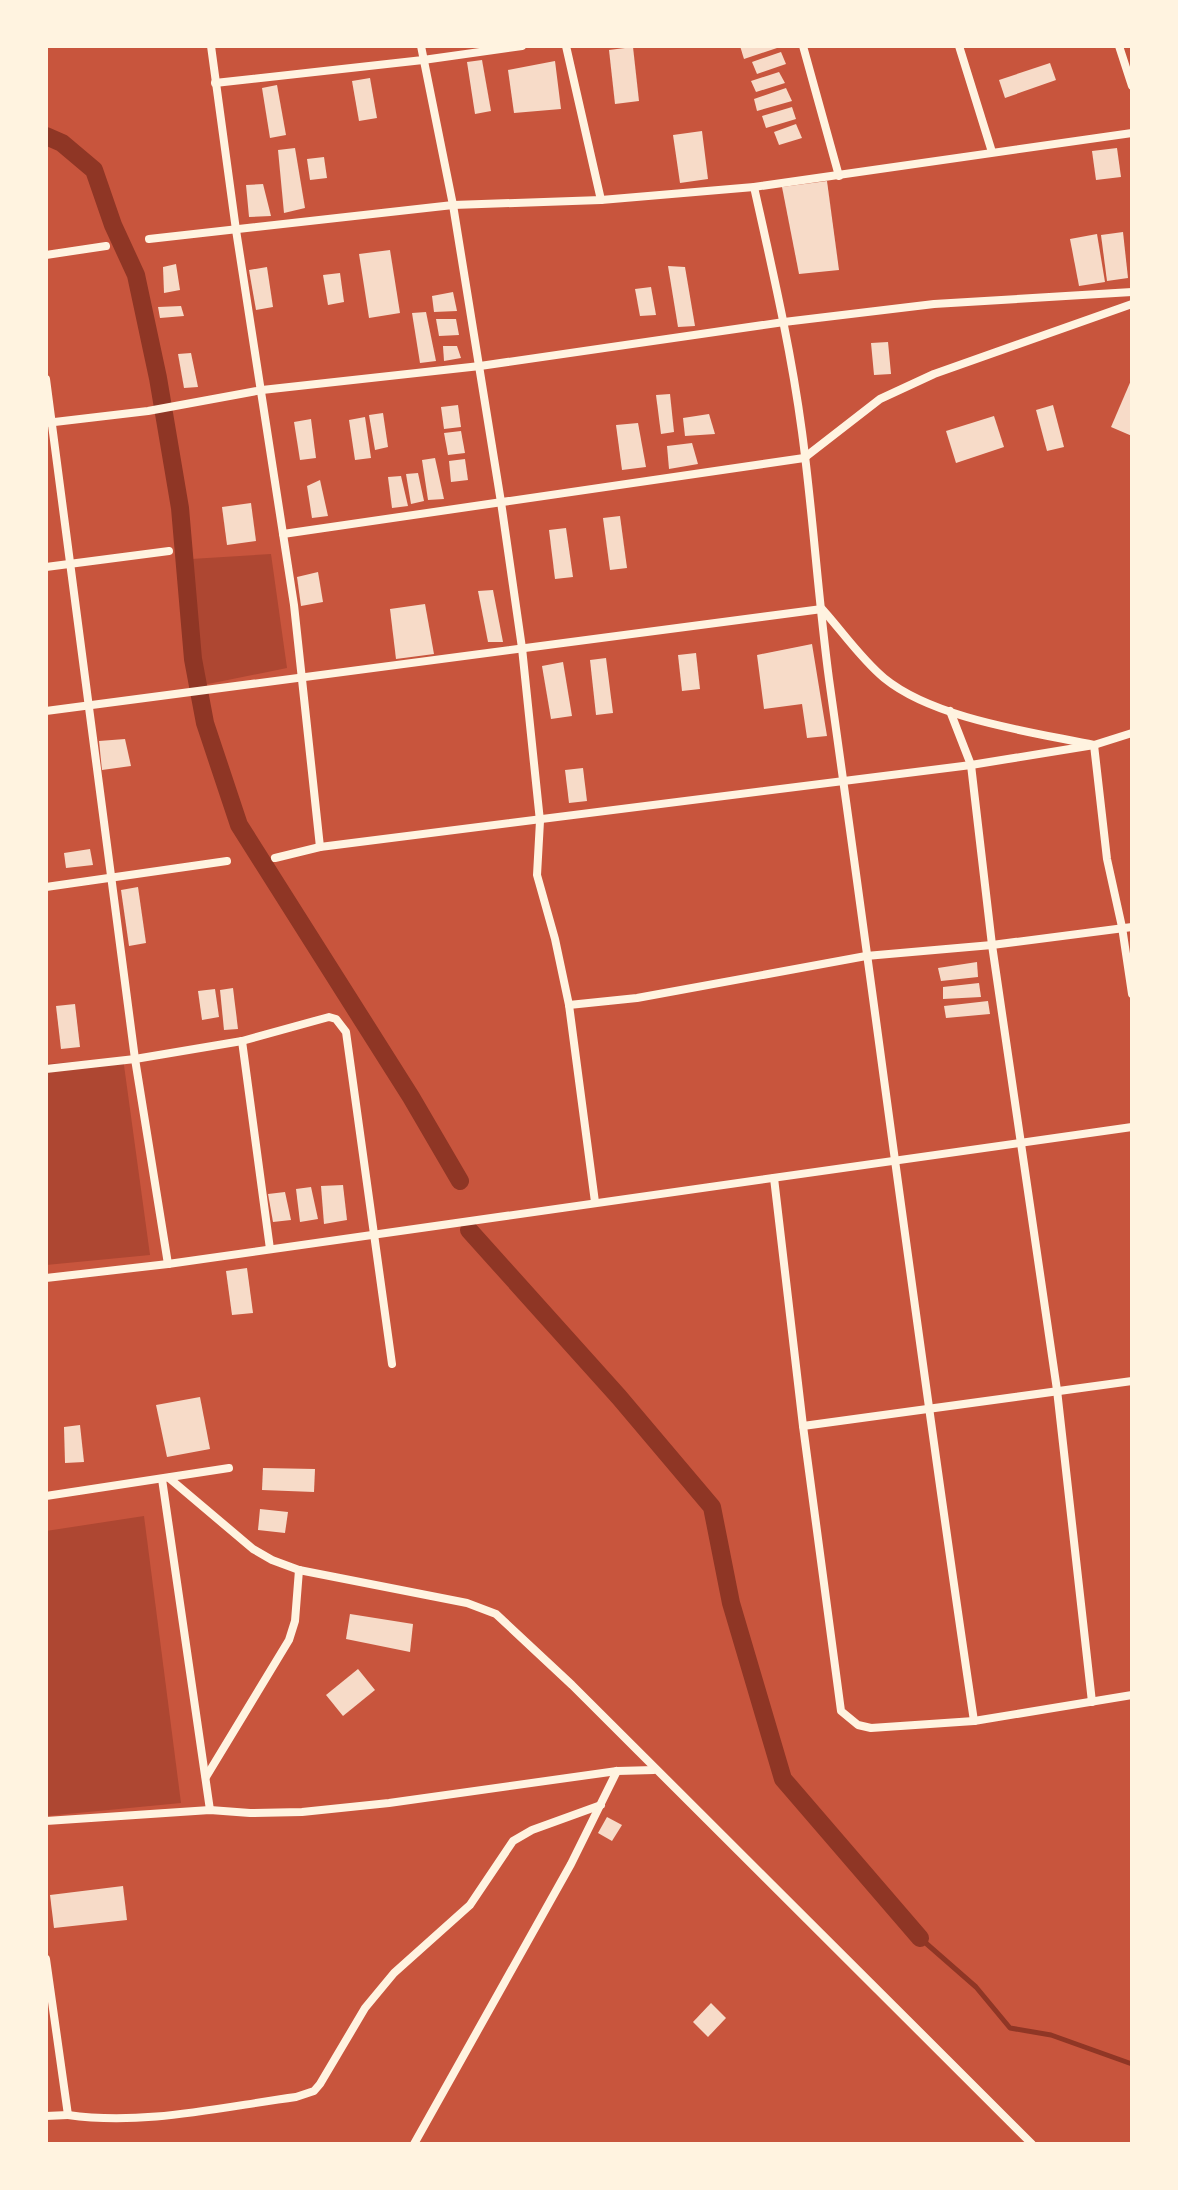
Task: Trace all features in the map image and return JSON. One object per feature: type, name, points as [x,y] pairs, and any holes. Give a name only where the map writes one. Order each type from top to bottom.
[{"type":"street","points":[[211,46],[283,534],[320,847]]},
{"type":"street","points":[[421,46],[453,205],[501,502],[522,648],[540,821],[537,875],[569,1005],[595,1202]]},
{"type":"street","points":[[215,83],[522,46]]},
{"type":"street","points":[[566,46],[601,200]]},
{"type":"street","points":[[803,46],[839,176]]},
{"type":"street","points":[[959,46],[992,152]]},
{"type":"street","points":[[1119,46],[1132,86]]},
{"type":"street","points":[[149,239],[453,205],[601,200],[754,187],[1132,133]]},
{"type":"street","points":[[754,187],[784,322],[803,435],[828,676],[896,1160],[927,1408],[974,1721]]},
{"type":"street","points":[[46,255],[106,246]]},
{"type":"street","points":[[49,423],[148,411],[262,390],[480,366],[784,322],[934,304],[1132,292]]},
{"type":"street","points":[[283,534],[804,458],[880,399],[947,369],[1132,304]]},
{"type":"street","points":[[46,379],[49,423],[135,1059],[168,1264]]},
{"type":"street","points":[[46,567],[169,551]]},
{"type":"street","points":[[46,711],[822,609]]},
{"type":"street","points":[[822,609],[884,677],[912,695],[983,721],[1094,745]]},
{"type":"street","points":[[950,711],[971,765],[992,945],[1057,1390],[1092,1702]]},
{"type":"street","points":[[275,858],[320,847],[971,765],[1094,745],[1132,733]]},
{"type":"street","points":[[1094,745],[1107,859],[1132,994]]},
{"type":"street","points":[[46,887],[227,861]]},
{"type":"street","points":[[569,1005],[637,998],[866,956],[992,945],[1132,927]]},
{"type":"street","points":[[46,1069],[135,1059],[242,1041],[329,1017],[336,1019],[346,1032],[392,1364]]},
{"type":"street","points":[[242,1041],[270,1249]]},
{"type":"street","points":[[46,1278],[168,1264],[1132,1127]]},
{"type":"street","points":[[774,1178],[841,1711],[858,1725],[871,1728],[974,1721],[1132,1695]]},
{"type":"street","points":[[803,1426],[1132,1381]]},
{"type":"street","points":[[46,1496],[229,1468]]},
{"type":"street","points":[[166,1479],[253,1549],[272,1560],[299,1570],[467,1603],[496,1614],[572,1685],[1032,2144]]},
{"type":"street","points":[[166,1479],[210,1810]]},
{"type":"street","points":[[206,1779],[289,1640],[295,1621],[299,1570]]},
{"type":"street","points":[[46,1821],[210,1810],[302,1812],[617,1771],[654,1770]]},
{"type":"street","points":[[414,2144],[571,1864],[617,1771]]},
{"type":"street","points":[[46,2116],[137,2118],[296,2097],[314,2091],[365,2008],[394,1973],[470,1905],[513,1841],[532,1830],[601,1805]]},
{"type":"street","points":[[46,1959],[68,2115]]},
{"type":"shaded area","points":[[271,554],[287,668],[203,685],[191,559]]},
{"type":"shaded area","points":[[123,1058],[150,1255],[46,1265],[46,1064]]},
{"type":"shaded area","points":[[144,1516],[181,1803],[46,1816],[46,1531]]},
{"type":"building","points":[[740,46],[780,46],[780,47],[744,59]]},
{"type":"building","points":[[633,47],[639,101],[615,104],[609,50]]},
{"type":"building","points":[[781,52],[786,64],[757,74],[752,62]]},
{"type":"building","points":[[482,60],[491,111],[475,114],[467,62]]},
{"type":"building","points":[[555,61],[561,109],[514,113],[508,70]]},
{"type":"building","points":[[1050,63],[1056,80],[1005,98],[999,80]]},
{"type":"building","points":[[779,72],[785,83],[756,92],[751,81]]},
{"type":"building","points":[[370,78],[377,118],[359,121],[352,81]]},
{"type":"building","points":[[277,85],[286,135],[270,138],[262,88]]},
{"type":"building","points":[[786,88],[792,101],[757,111],[754,99]]},
{"type":"building","points":[[792,107],[796,119],[766,128],[762,116]]},
{"type":"building","points":[[796,124],[802,138],[779,145],[774,132]]},
{"type":"building","points":[[702,131],[708,179],[680,183],[673,135]]},
{"type":"building","points":[[295,148],[305,208],[284,213],[278,150]]},
{"type":"building","points":[[1117,148],[1121,177],[1096,180],[1092,151]]},
{"type":"building","points":[[324,157],[327,178],[310,180],[307,159]]},
{"type":"building","points":[[827,181],[839,270],[799,274],[782,187]]},
{"type":"building","points":[[263,184],[271,216],[249,217],[246,185]]},
{"type":"building","points":[[1123,232],[1128,278],[1107,281],[1101,235]]},
{"type":"building","points":[[1097,234],[1105,282],[1079,286],[1070,239]]},
{"type":"building","points":[[390,250],[400,313],[369,318],[359,254]]},
{"type":"building","points":[[176,264],[180,290],[164,293],[163,267]]},
{"type":"building","points":[[668,266],[685,267],[695,326],[678,327]]},
{"type":"building","points":[[267,267],[273,307],[256,310],[249,270]]},
{"type":"building","points":[[340,273],[344,302],[328,305],[323,275]]},
{"type":"building","points":[[651,287],[656,315],[640,316],[635,289]]},
{"type":"building","points":[[453,292],[457,311],[434,312],[432,296]]},
{"type":"building","points":[[181,306],[184,316],[160,318],[158,307]]},
{"type":"building","points":[[426,312],[436,361],[420,363],[412,313]]},
{"type":"building","points":[[436,319],[456,319],[459,335],[439,336]]},
{"type":"building","points":[[888,342],[891,374],[874,375],[871,343]]},
{"type":"building","points":[[443,346],[457,346],[461,358],[444,361]]},
{"type":"building","points":[[191,353],[198,387],[184,388],[178,354]]},
{"type":"building","points":[[1132,378],[1132,436],[1111,427]]},
{"type":"building","points":[[670,394],[674,432],[661,434],[656,395]]},
{"type":"building","points":[[458,405],[461,427],[444,429],[441,407]]},
{"type":"building","points":[[1053,405],[1064,447],[1047,451],[1036,410]]},
{"type":"building","points":[[383,413],[388,447],[375,450],[369,415]]},
{"type":"building","points":[[709,414],[715,434],[685,436],[683,418]]},
{"type":"building","points":[[994,416],[1004,447],[956,463],[946,431]]},
{"type":"building","points":[[365,417],[371,458],[355,460],[349,420]]},
{"type":"building","points":[[311,419],[316,458],[300,460],[294,422]]},
{"type":"building","points":[[638,423],[646,467],[622,470],[616,425]]},
{"type":"building","points":[[461,431],[465,453],[448,455],[444,433]]},
{"type":"building","points":[[692,443],[698,464],[669,469],[667,446]]},
{"type":"building","points":[[435,458],[444,499],[428,500],[422,460]]},
{"type":"building","points":[[465,459],[468,480],[451,482],[449,461]]},
{"type":"building","points":[[418,473],[424,501],[411,504],[406,474]]},
{"type":"building","points":[[401,476],[408,506],[392,508],[388,477]]},
{"type":"building","points":[[320,480],[328,516],[312,518],[307,486]]},
{"type":"building","points":[[251,503],[256,541],[227,545],[222,507]]},
{"type":"building","points":[[620,516],[627,568],[610,570],[603,518]]},
{"type":"building","points":[[566,528],[573,577],[555,579],[549,530]]},
{"type":"building","points":[[318,572],[323,602],[301,606],[297,577]]},
{"type":"building","points":[[493,590],[503,642],[488,642],[478,591]]},
{"type":"building","points":[[425,604],[434,654],[396,659],[390,609]]},
{"type":"building","points":[[812,644],[827,736],[807,738],[802,704],[764,709],[757,655]]},
{"type":"building","points":[[696,653],[700,689],[682,691],[678,655]]},
{"type":"building","points":[[606,658],[613,713],[596,715],[590,660]]},
{"type":"building","points":[[563,662],[572,716],[551,719],[542,666]]},
{"type":"building","points":[[125,739],[131,766],[102,770],[99,741]]},
{"type":"building","points":[[583,768],[587,801],[569,803],[565,770]]},
{"type":"building","points":[[90,849],[93,865],[66,868],[64,853]]},
{"type":"building","points":[[138,887],[146,943],[129,946],[121,890]]},
{"type":"building","points":[[977,962],[978,977],[941,981],[938,968]]},
{"type":"building","points":[[979,983],[981,997],[943,999],[943,987]]},
{"type":"building","points":[[233,988],[238,1029],[224,1030],[220,990]]},
{"type":"building","points":[[215,989],[219,1017],[202,1020],[198,991]]},
{"type":"building","points":[[988,1001],[990,1014],[946,1018],[944,1006]]},
{"type":"building","points":[[75,1004],[80,1047],[61,1049],[56,1006]]},
{"type":"building","points":[[343,1185],[347,1220],[324,1224],[321,1186]]},
{"type":"building","points":[[311,1187],[318,1219],[300,1222],[296,1189]]},
{"type":"building","points":[[285,1192],[291,1220],[273,1222],[268,1194]]},
{"type":"building","points":[[247,1268],[253,1313],[232,1315],[226,1271]]},
{"type":"building","points":[[200,1397],[210,1449],[167,1457],[156,1405]]},
{"type":"building","points":[[80,1425],[84,1462],[65,1463],[64,1427]]},
{"type":"building","points":[[263,1468],[315,1469],[314,1492],[262,1490]]},
{"type":"building","points":[[260,1509],[288,1512],[285,1533],[258,1530]]},
{"type":"building","points":[[350,1614],[413,1624],[410,1652],[346,1639]]},
{"type":"building","points":[[358,1669],[375,1690],[343,1716],[326,1695]]},
{"type":"building","points":[[607,1817],[622,1825],[612,1841],[598,1833]]},
{"type":"building","points":[[123,1886],[127,1920],[54,1928],[50,1895]]},
{"type":"building","points":[[711,2003],[726,2018],[708,2037],[693,2022]]},
{"type":"waterway","points":[[46,136],[62,143],[94,170],[113,225],[136,275],[158,378],[180,508],[193,659],[205,723],[239,825],[411,1097],[460,1181]]},
{"type":"waterway","points":[[469,1230],[619,1397],[712,1507],[731,1603],[783,1779],[920,1938]]},
{"type":"waterway","points":[[920,1938],[976,1987],[1010,2028],[1051,2035],[1132,2064]]}]
